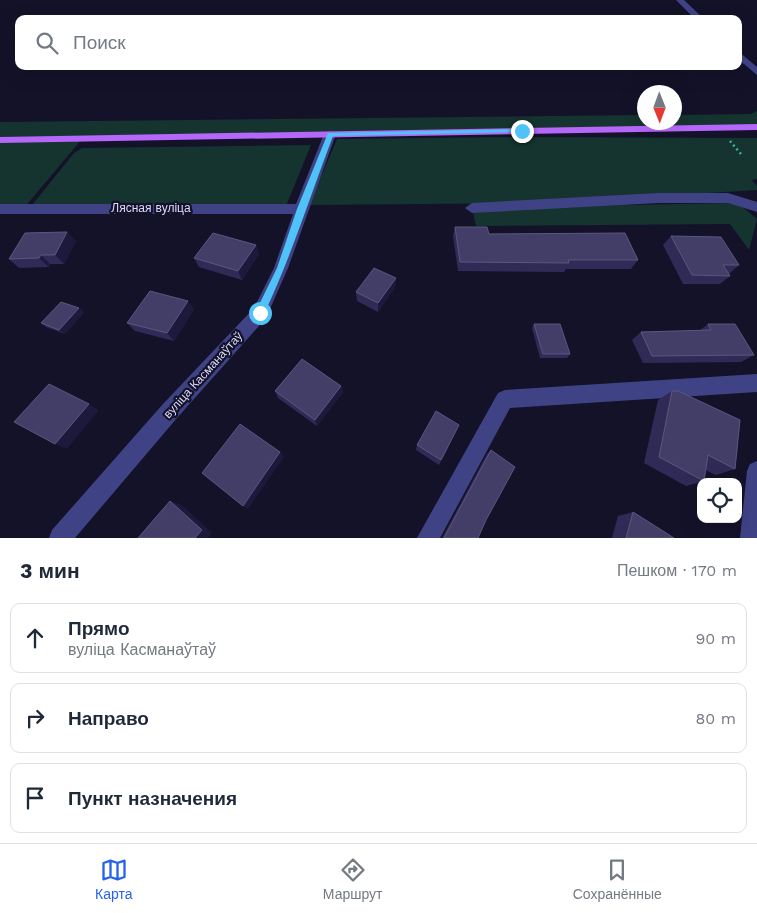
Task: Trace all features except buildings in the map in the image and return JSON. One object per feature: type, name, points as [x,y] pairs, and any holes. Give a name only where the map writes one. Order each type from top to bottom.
[{"type":"main road","points":[[0,140],[757,127]]},
{"type":"street","points":[[680,0],[696,15]]},
{"type":"street","points":[[742,58],[757,72]]},
{"type":"street","name":"вуліца Касманаўтаў","points":[[60,538],[170,411],[260,313],[281,268],[330,134]]},
{"type":"street","points":[[472,208],[507,208],[659,198],[728,198],[757,207]]},
{"type":"street","name":"Лясная вуліца","points":[[0,208],[301,209]]},
{"type":"street","points":[[428,538],[505,398],[757,383]]},
{"type":"street","points":[[751,538],[757,471]]},
{"type":"path","points":[[739,141],[729,141],[741,154]]},
{"type":"green space","points":[[757,111],[757,127],[682,128],[682,115],[751,114]]},
{"type":"green space","points":[[637,115],[637,129],[82,139],[24,208],[0,209],[0,122]]},
{"type":"green space","points":[[520,137],[757,138],[757,179],[752,180],[757,186],[757,190],[543,203],[309,205],[337,139]]},
{"type":"green space","points":[[311,145],[286,206],[32,205],[74,153],[82,148]]},
{"type":"green space","points":[[732,203],[745,209],[757,219],[749,250],[730,224],[476,226],[472,208]]},
{"type":"route","points":[[260,313],[281,268],[330,134],[522,131]]}]
